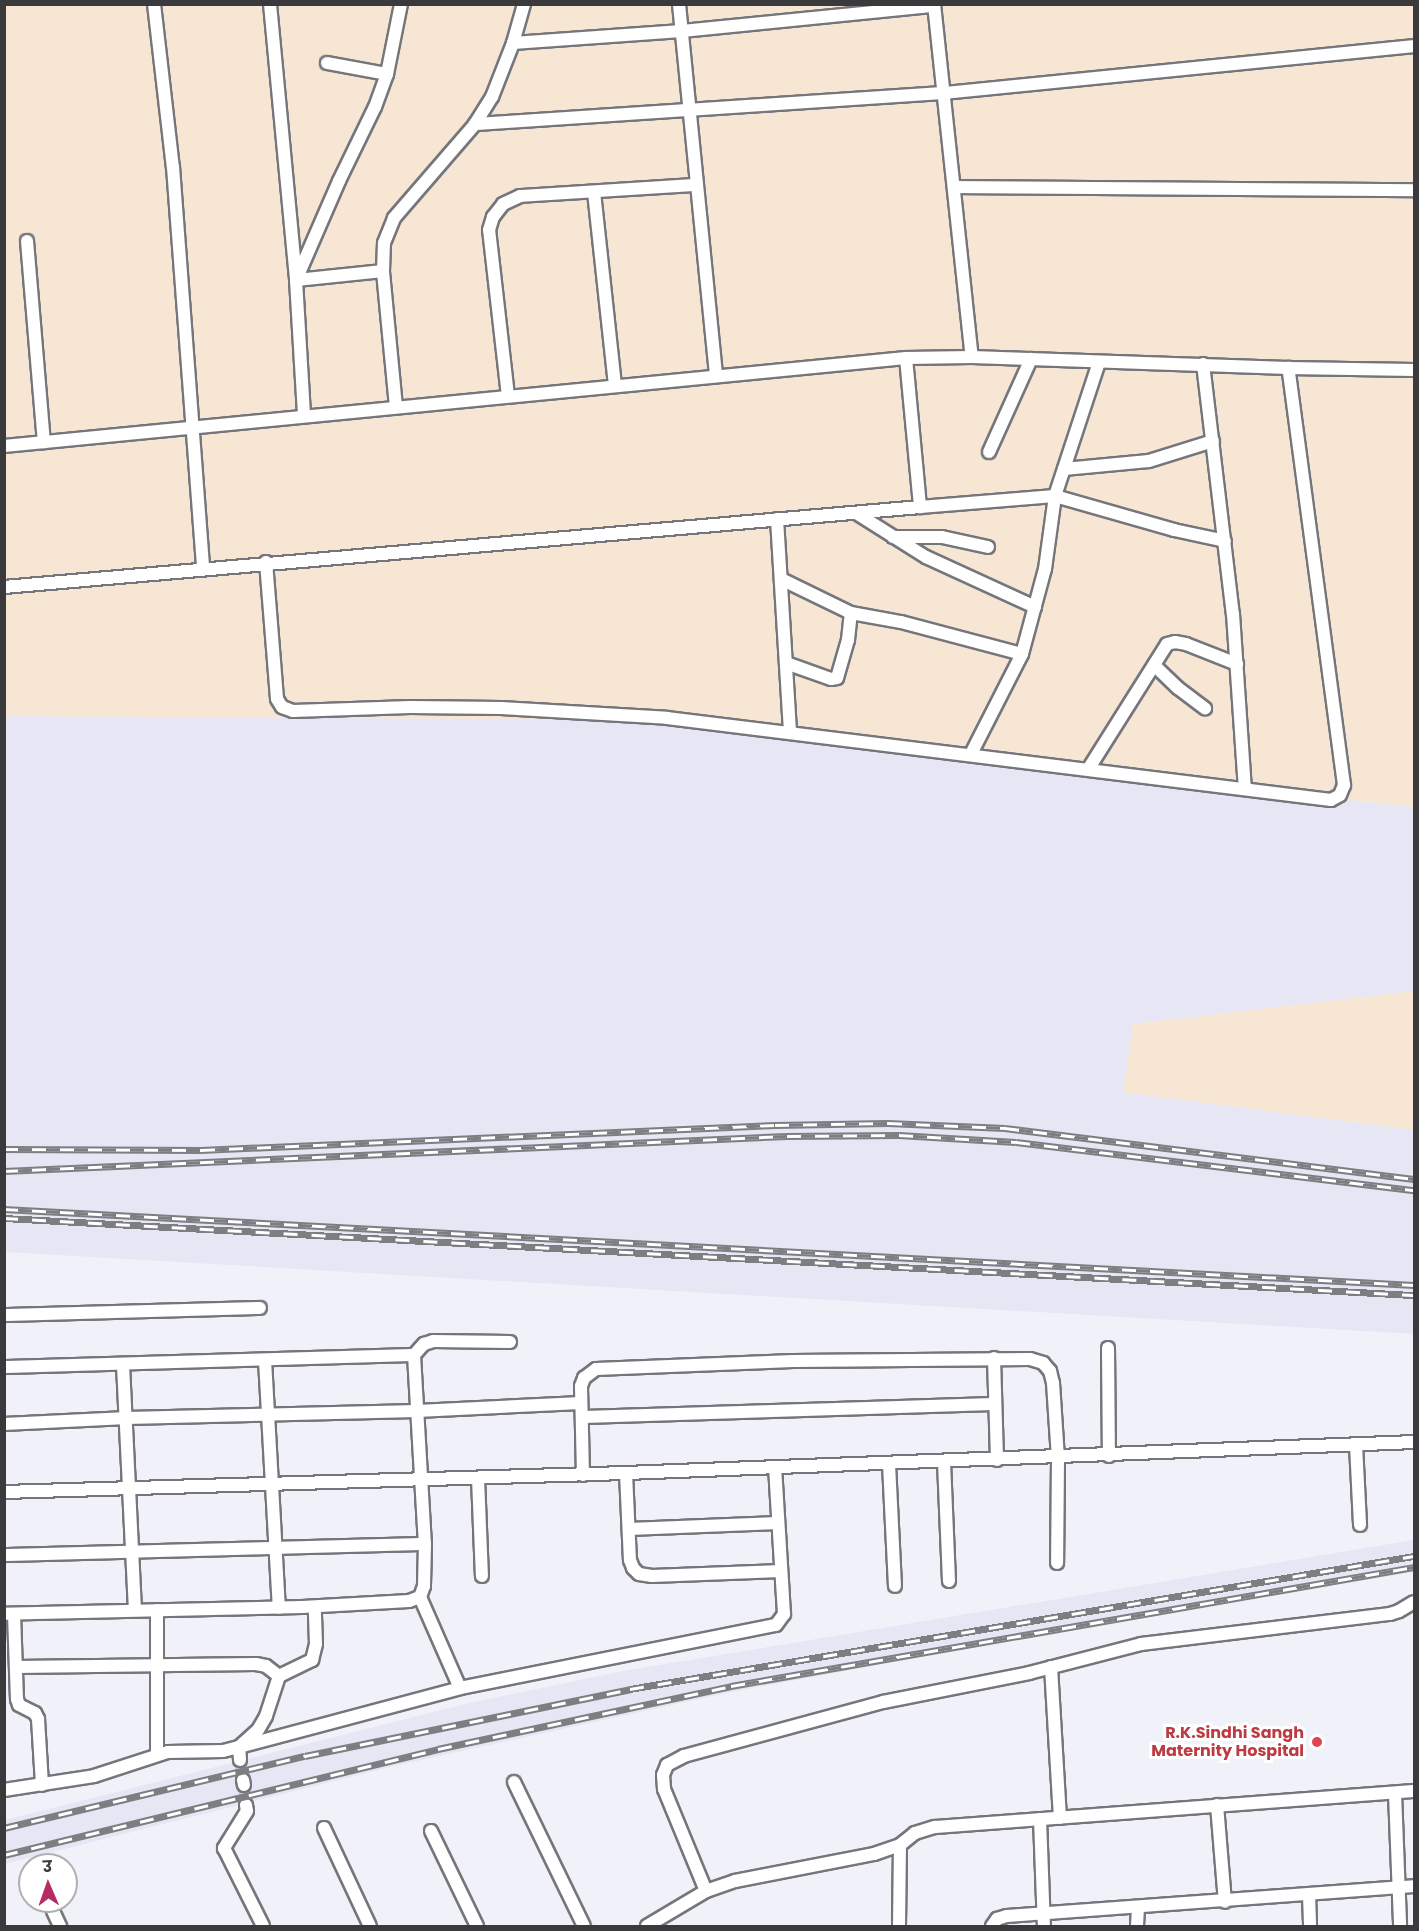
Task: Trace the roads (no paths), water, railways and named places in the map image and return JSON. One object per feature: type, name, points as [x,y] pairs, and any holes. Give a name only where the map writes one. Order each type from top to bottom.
[{"type":"street","points":[[154,4],[173,167],[194,428],[202,568]]},
{"type":"street","points":[[270,4],[296,280],[304,416]]},
{"type":"street","points":[[296,280],[339,181],[375,107],[387,74],[401,4]]},
{"type":"street","points":[[396,407],[383,271],[384,243],[394,218],[475,124],[492,97],[513,44],[524,4]]},
{"type":"street","points":[[679,4],[716,376]]},
{"type":"street","points":[[513,44],[682,31],[934,5],[972,357]]},
{"type":"street","points":[[475,124],[690,112],[944,93],[1414,46]]},
{"type":"street","points":[[327,63],[387,74]]},
{"type":"street","points":[[508,396],[489,230],[493,217],[503,204],[520,196],[696,185]]},
{"type":"street","points":[[954,187],[1414,190]]},
{"type":"street","points":[[594,192],[615,386]]},
{"type":"street","points":[[27,241],[44,442]]},
{"type":"street","points":[[296,280],[383,271]]},
{"type":"street","points":[[4,446],[906,358],[972,357],[1414,370]]},
{"type":"street","points":[[906,358],[920,507]]},
{"type":"street","points":[[989,452],[1031,359]]},
{"type":"street","points":[[971,754],[1022,654],[1045,569],[1056,496],[1099,362]]},
{"type":"street","points":[[1203,364],[1225,541],[1237,664],[1245,788]]},
{"type":"street","points":[[266,562],[278,699],[282,707],[293,711],[410,707],[594,712],[790,732],[1331,800],[1340,795],[1344,785],[1288,368]]},
{"type":"street","points":[[1064,469],[1149,461],[1213,441]]},
{"type":"street","points":[[4,587],[266,562],[1056,496],[1154,525],[1225,541]]},
{"type":"street","points":[[856,513],[892,537],[957,572],[1035,607]]},
{"type":"street","points":[[777,519],[790,732]]},
{"type":"street","points":[[892,537],[942,537],[988,547]]},
{"type":"street","points":[[781,579],[850,613],[901,622],[1022,654]]},
{"type":"street","points":[[786,663],[831,679],[837,678],[848,640],[850,613]]},
{"type":"street","points":[[1089,768],[1162,649],[1174,642],[1237,664]]},
{"type":"street","points":[[1154,665],[1178,688],[1205,708]]},
{"type":"street","points":[[4,1315],[260,1308]]},
{"type":"street","points":[[460,1688],[420,1597],[424,1586],[425,1544],[414,1355],[424,1344],[433,1341],[510,1342]]},
{"type":"street","points":[[1108,1348],[1109,1456]]},
{"type":"street","points":[[4,1367],[414,1355]]},
{"type":"street","points":[[994,1358],[997,1460]]},
{"type":"street","points":[[583,1475],[581,1403],[584,1378],[596,1369],[793,1361],[1029,1359],[1043,1363],[1050,1371],[1058,1458],[1057,1563]]},
{"type":"street","points":[[265,1360],[274,1485],[279,1608]]},
{"type":"street","points":[[123,1365],[131,1489],[135,1610]]},
{"type":"street","points":[[4,1424],[127,1418],[417,1411],[581,1403]]},
{"type":"street","points":[[582,1417],[995,1404]]},
{"type":"street","points":[[4,1492],[583,1475],[1109,1456],[1414,1442]]},
{"type":"street","points":[[1356,1445],[1360,1525]]},
{"type":"street","points":[[944,1462],[949,1581]]},
{"type":"street","points":[[889,1464],[895,1586]]},
{"type":"street","points":[[4,1790],[94,1776],[168,1752],[223,1751],[240,1754],[460,1688],[777,1625],[784,1614],[775,1468]]},
{"type":"street","points":[[626,1473],[630,1560],[633,1568],[639,1574],[652,1576],[781,1571]]},
{"type":"street","points":[[478,1478],[482,1576]]},
{"type":"street","points":[[629,1529],[778,1523]]},
{"type":"street","points":[[4,1555],[425,1544]]},
{"type":"street","points":[[42,1785],[38,1719],[31,1710],[19,1706],[9,1614],[315,1607],[409,1601],[420,1597]]},
{"type":"street","points":[[706,1891],[664,1789],[663,1775],[667,1765],[684,1756],[865,1707],[1051,1667],[1141,1644],[1390,1614],[1414,1602]]},
{"type":"street","points":[[240,1754],[266,1716],[279,1676],[312,1660],[315,1644],[315,1607]]},
{"type":"street","points":[[157,1610],[157,1755]]},
{"type":"street","points":[[16,1668],[256,1664],[266,1666],[279,1676]]},
{"type":"street","points":[[1051,1667],[1060,1818]]},
{"type":"street","points":[[514,1782],[584,1926]]},
{"type":"street","points":[[647,1926],[706,1891],[735,1881],[874,1854],[900,1845],[915,1833],[935,1827],[1414,1791]]},
{"type":"street","points":[[1395,1793],[1400,1926]]},
{"type":"street","points":[[246,1805],[247,1811],[224,1848],[263,1926]]},
{"type":"street","points":[[1217,1805],[1225,1902]]},
{"type":"street","points":[[1040,1820],[1044,1921]]},
{"type":"street","points":[[324,1828],[370,1926]]},
{"type":"street","points":[[430,1831],[477,1926]]},
{"type":"street","points":[[899,1926],[900,1845]]},
{"type":"street","points":[[992,1926],[997,1919],[1007,1916],[1044,1921],[1138,1909],[1414,1886]]},
{"type":"street","points":[[1309,1895],[1310,1926]]},
{"type":"street","points":[[1137,1926],[1138,1909]]},
{"type":"tunnel","points":[[240,1760],[243,1780]]},
{"type":"tunnel","points":[[244,1785],[246,1805]]},
{"type":"railway","points":[[4,1149],[201,1150],[775,1125],[888,1123],[1005,1128],[1414,1179]]},
{"type":"railway","points":[[4,1171],[787,1136],[899,1135],[1016,1142],[1414,1190]]},
{"type":"railway","points":[[4,1209],[1414,1285]]},
{"type":"railway","points":[[4,1218],[1414,1295]]},
{"type":"railway","points":[[4,1828],[305,1756],[630,1689],[1414,1556]]},
{"type":"railway","points":[[4,1855],[438,1749],[731,1686],[1414,1567]]},
{"type":"place","name":"R.K.Sindhi Sangh Maternity Hospital","points":[[1317,1742]]}]
